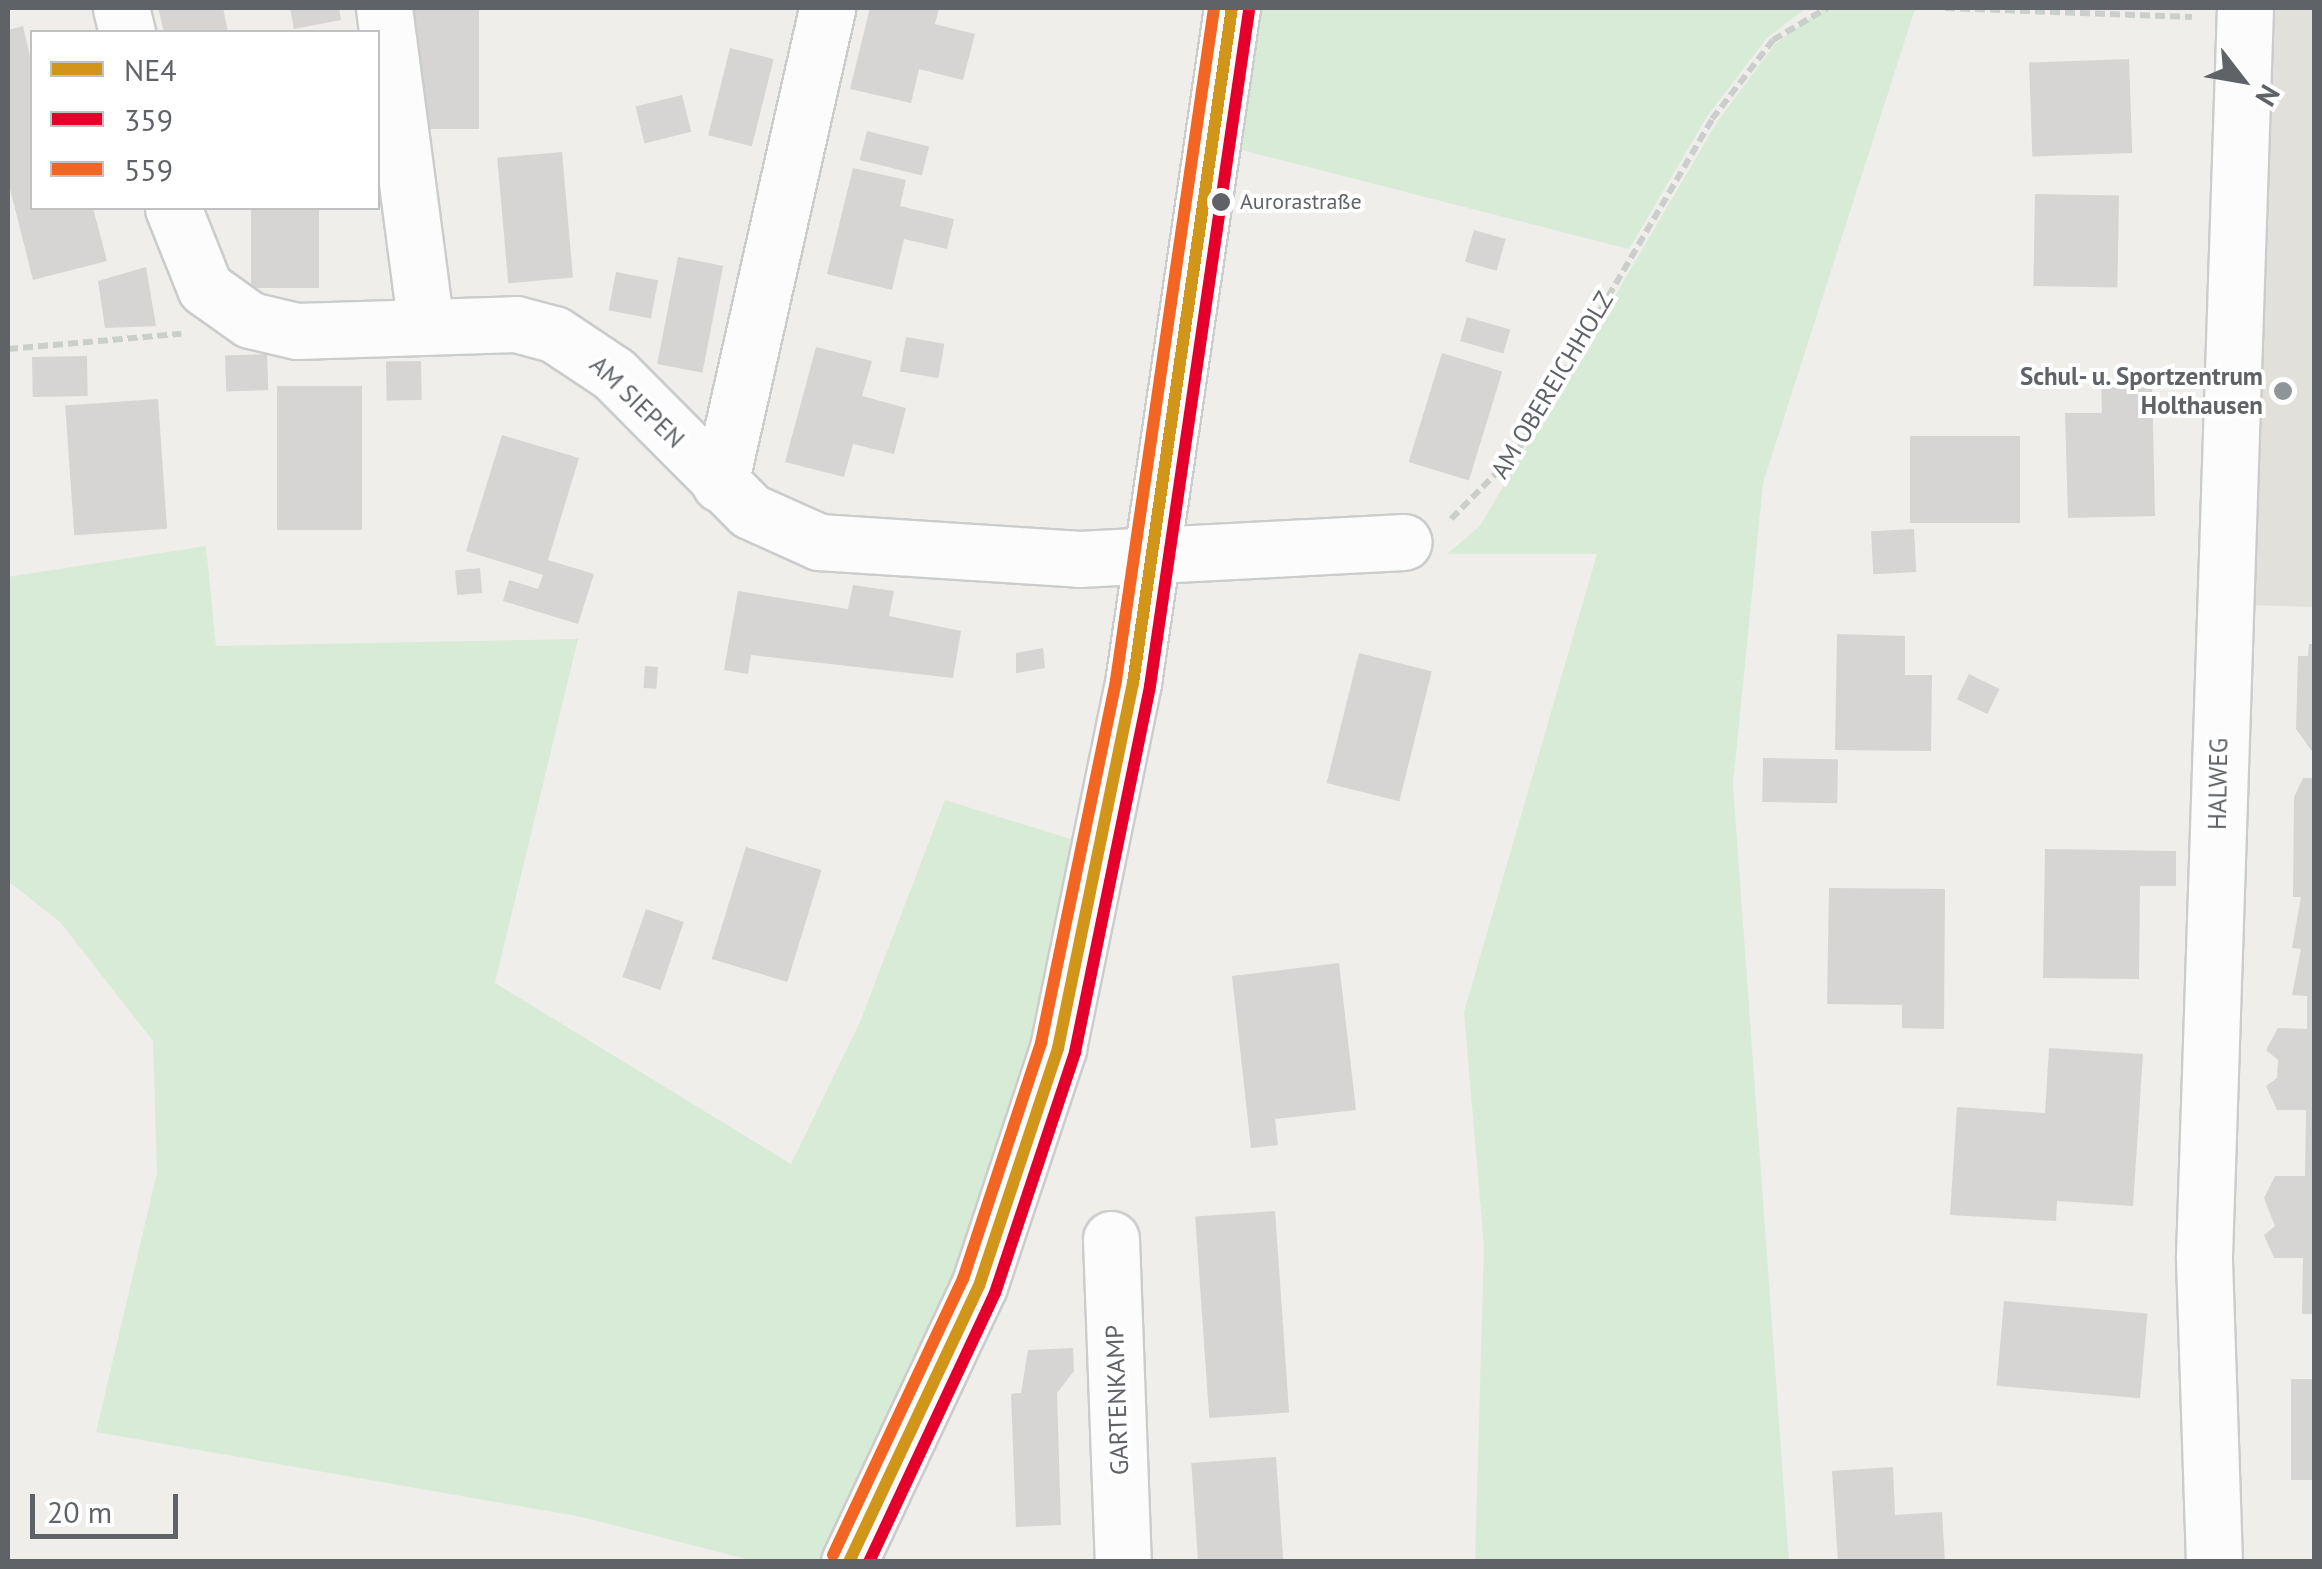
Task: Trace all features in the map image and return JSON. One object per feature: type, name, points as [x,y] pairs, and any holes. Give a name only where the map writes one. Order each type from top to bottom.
[{"type":"street","points":[[384,8],[426,326]]},
{"type":"street","points":[[827,8],[720,484],[770,525],[849,549],[1021,558],[1404,542]]},
{"type":"street","points":[[849,1562],[937,1382],[1026,1160],[1084,938],[1154,552],[1232,8]]},
{"type":"street","name":"HALWEG","points":[[2214,1562],[2204,1256],[2244,13]]},
{"type":"street","points":[[174,210],[205,288],[268,326]]},
{"type":"street","name":"AM SIEPEN","points":[[268,326],[516,324],[569,342],[614,374],[720,484]]},
{"type":"street","name":"GARTENKAMP","points":[[1111,1238],[1123,1562]]},
{"type":"path","name":"AM OBEREICHHOLZ","points":[[1404,542],[1440,527],[1494,483],[1712,119],[1773,40],[1827,8]]},
{"type":"path","points":[[1946,8],[2244,13]]},
{"type":"path","points":[[8,349],[268,326]]},
{"type":"shaded area","name":"Schul- u. Sportzentrum Holthausen","points":[[2269,8],[2314,8],[2314,607],[2249,605]]},
{"type":"green space","points":[[1259,8],[1806,8],[1767,38],[1708,115],[1629,249],[1238,149]]},
{"type":"green space","points":[[1823,8],[1915,9],[1763,483],[1733,785],[1789,1561],[1475,1561],[1484,1247],[1464,1012],[1597,554],[1447,554],[1480,526],[1717,122],[1775,44]]},
{"type":"green space","points":[[206,546],[216,646],[578,639],[495,983],[791,1164],[860,1022],[945,800],[1090,845],[1011,1158],[825,1561],[754,1561],[582,1517],[96,1432],[157,1173],[153,1041],[60,922],[8,881],[8,577]]},
{"type":"building","points":[[158,8],[223,8],[228,30],[164,30]]},
{"type":"building","points":[[290,8],[339,8],[341,20],[294,29]]},
{"type":"building","points":[[414,8],[479,8],[479,129],[414,129]]},
{"type":"building","points":[[870,8],[939,8],[935,24],[975,34],[963,80],[919,69],[911,103],[850,89]]},
{"type":"building","points":[[23,26],[30,56],[30,210],[94,210],[107,261],[33,280],[8,181],[8,30]]},
{"type":"building","points":[[730,48],[774,59],[752,146],[708,135]]},
{"type":"building","points":[[2129,59],[2132,153],[2032,156],[2029,62]]},
{"type":"building","points":[[682,95],[691,132],[645,143],[635,107]]},
{"type":"building","points":[[867,131],[929,146],[922,176],[860,160]]},
{"type":"building","points":[[562,152],[573,278],[508,283],[497,158]]},
{"type":"building","points":[[853,168],[906,180],[900,206],[954,219],[947,249],[904,239],[892,290],[827,274]]},
{"type":"building","points":[[2035,194],[2119,195],[2117,287],[2033,286]]},
{"type":"building","points":[[251,210],[319,210],[319,288],[251,288]]},
{"type":"building","points":[[1474,230],[1506,239],[1497,271],[1465,262]]},
{"type":"building","points":[[678,257],[723,266],[702,373],[657,364]]},
{"type":"building","points":[[146,267],[156,326],[105,328],[98,281]]},
{"type":"building","points":[[616,272],[658,280],[651,318],[609,310]]},
{"type":"building","points":[[1467,317],[1510,329],[1503,353],[1460,341]]},
{"type":"building","points":[[906,337],[944,344],[938,378],[900,371]]},
{"type":"building","points":[[816,347],[872,361],[862,396],[906,408],[894,454],[853,444],[844,477],[785,462]]},
{"type":"building","points":[[1442,353],[1502,371],[1469,480],[1409,462]]},
{"type":"building","points":[[267,354],[268,390],[226,391],[225,355]]},
{"type":"building","points":[[87,356],[88,396],[33,397],[32,357]]},
{"type":"building","points":[[421,361],[422,400],[387,401],[386,362]]},
{"type":"building","points":[[2152,378],[2155,516],[2068,518],[2065,413],[2102,413],[2101,379]]},
{"type":"building","points":[[277,386],[362,386],[362,530],[277,530]]},
{"type":"building","points":[[158,399],[167,529],[74,535],[65,405]]},
{"type":"building","points":[[502,435],[579,458],[548,560],[594,574],[578,624],[503,601],[509,580],[538,589],[543,575],[466,551]]},
{"type":"building","points":[[1910,436],[2020,436],[2020,523],[1910,523]]},
{"type":"building","points":[[1914,529],[1916,572],[1873,574],[1871,531]]},
{"type":"building","points":[[480,568],[482,593],[457,595],[455,570]]},
{"type":"building","points":[[853,585],[894,591],[889,616],[961,631],[953,678],[751,655],[748,674],[724,670],[738,591],[848,609]]},
{"type":"building","points":[[1837,634],[1905,636],[1905,675],[1932,675],[1931,751],[1835,750]]},
{"type":"building","points":[[2309,644],[2314,644],[2314,754],[2296,729],[2298,656],[2308,656]]},
{"type":"building","points":[[1043,648],[1045,668],[1016,673],[1016,653]]},
{"type":"building","points":[[1359,653],[1432,671],[1399,801],[1327,783]]},
{"type":"building","points":[[645,666],[658,667],[656,689],[643,688]]},
{"type":"building","points":[[1969,674],[2000,689],[1987,714],[1957,699]]},
{"type":"building","points":[[1763,758],[1838,759],[1837,803],[1762,802]]},
{"type":"building","points":[[2303,778],[2314,778],[2314,1314],[2302,1314],[2303,1258],[2274,1258],[2264,1235],[2275,1226],[2264,1198],[2275,1176],[2305,1176],[2306,1110],[2277,1110],[2266,1086],[2277,1078],[2278,1060],[2266,1050],[2278,1028],[2307,1029],[2307,996],[2292,995],[2301,949],[2292,948],[2301,897],[2293,897],[2294,797]]},
{"type":"building","points":[[746,847],[822,870],[787,982],[712,959]]},
{"type":"building","points":[[2045,849],[2176,851],[2176,886],[2140,886],[2139,979],[2043,978]]},
{"type":"building","points":[[1829,888],[1945,889],[1944,1029],[1902,1028],[1902,1005],[1827,1004]]},
{"type":"building","points":[[646,909],[684,922],[660,990],[623,977]]},
{"type":"building","points":[[1339,963],[1356,1110],[1275,1119],[1278,1145],[1251,1148],[1232,976]]},
{"type":"building","points":[[2049,1048],[2143,1054],[2133,1206],[2057,1201],[2056,1221],[1950,1215],[1957,1107],[2045,1113]]},
{"type":"building","points":[[1275,1211],[1289,1413],[1209,1418],[1195,1217]]},
{"type":"building","points":[[2004,1301],[2147,1314],[2140,1398],[1997,1386]]},
{"type":"building","points":[[1073,1348],[1074,1371],[1057,1393],[1061,1525],[1016,1527],[1011,1394],[1021,1393],[1028,1350]]},
{"type":"building","points":[[2291,1379],[2314,1379],[2314,1480],[2291,1480]]},
{"type":"building","points":[[1276,1457],[1283,1562],[1198,1562],[1191,1463]]},
{"type":"building","points":[[1893,1467],[1895,1515],[1942,1512],[1945,1562],[1838,1562],[1832,1471]]},
{"type":"transit line","name":"559","points":[[833,1555],[963,1279],[1041,1043],[1116,680],[1214,8]]},
{"type":"transit line","name":"NE4","points":[[849,1562],[979,1286],[1058,1048],[1133,683],[1232,8]]},
{"type":"transit line","name":"359","points":[[869,1562],[995,1293],[1075,1052],[1150,686],[1249,11]]},
{"type":"place","name":"Aurorastraße","points":[[1221,202]]},
{"type":"place","name":"Schul- u. Sportzentrum Holthausen","points":[[2283,391]]}]
